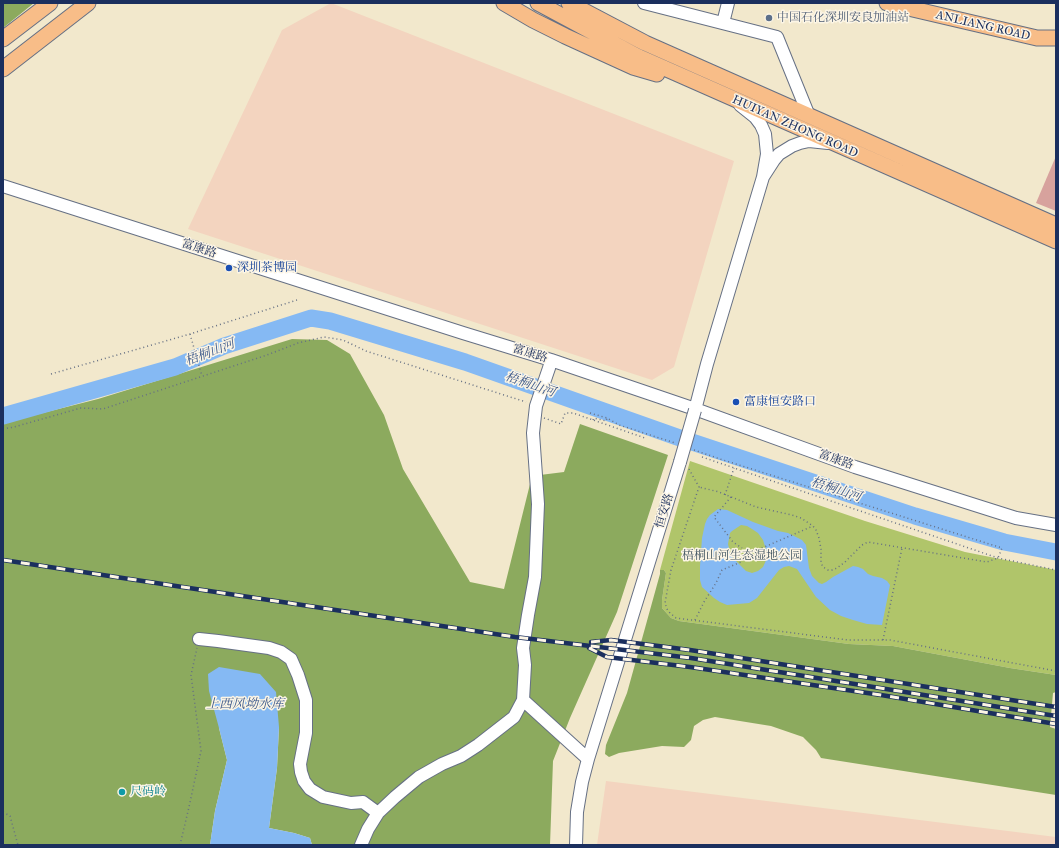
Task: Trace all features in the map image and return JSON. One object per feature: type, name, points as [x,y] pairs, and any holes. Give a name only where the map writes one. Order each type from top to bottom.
[{"type":"main road","points":[[3,39],[50,3]]},
{"type":"main road","points":[[3,68],[88,3]]},
{"type":"main road","points":[[504,3],[565,36],[633,67],[716,92]]},
{"type":"main road","name":"HUIYAN ZHONG ROAD","points":[[538,3],[637,56],[1056,241]]},
{"type":"main road","name":"HUIYAN ZHONG ROAD","points":[[569,3],[645,44],[1056,225]]},
{"type":"main road","points":[[587,3],[645,44]]},
{"type":"main road","name":"ANLIANG ROAD","points":[[887,3],[1037,38],[1056,38]]},
{"type":"street","points":[[644,3],[777,37],[809,116]]},
{"type":"street","points":[[723,23],[728,3]]},
{"type":"street","points":[[733,99],[755,117],[765,134],[767,154],[763,177]]},
{"type":"street","points":[[763,177],[774,160],[792,146],[809,141],[833,143]]},
{"type":"street","name":"恒安路","points":[[576,845],[577,812],[582,782],[588,759],[680,462],[763,177]]},
{"type":"street","name":"富康路","points":[[3,186],[695,410],[855,467],[1016,518],[1056,525]]},
{"type":"street","points":[[361,845],[368,829],[378,813],[419,777],[442,764],[461,756],[478,745],[514,717],[523,700],[525,665],[523,648],[535,577],[538,511],[533,433],[537,403],[550,364]]},
{"type":"street","points":[[199,639],[269,648],[281,652],[291,659],[306,700],[306,732],[300,764],[304,781],[310,789],[323,797],[351,803],[362,802],[378,813]]},
{"type":"street","points":[[523,700],[588,759]]},
{"type":"path","points":[[51,374],[190,334],[297,300]]},
{"type":"path","points":[[190,334],[202,376]]},
{"type":"path","points":[[3,430],[81,408],[103,409],[267,356],[298,343],[324,337],[343,340],[366,351],[537,403]]},
{"type":"path","points":[[544,418],[561,424],[565,413],[573,414],[645,438]]},
{"type":"path","points":[[590,413],[607,418],[619,425],[679,445]]},
{"type":"path","points":[[593,420],[594,418],[606,421],[607,418]]},
{"type":"path","points":[[680,462],[686,465],[699,486],[756,507],[801,518],[813,526],[819,538],[821,563],[823,567],[828,570],[837,568],[862,545],[868,542],[987,562],[998,558],[1002,548],[692,450]]},
{"type":"path","points":[[702,457],[998,558],[1056,570]]},
{"type":"path","points":[[725,495],[734,468]]},
{"type":"path","points":[[699,486],[671,570],[665,603],[667,609],[676,618],[848,640],[890,640],[1056,671]]},
{"type":"path","points":[[731,497],[714,517],[733,542],[742,548]]},
{"type":"path","points":[[750,551],[762,548],[813,526]]},
{"type":"path","points":[[883,640],[902,548]]},
{"type":"path","points":[[695,620],[722,570],[741,562],[745,555]]},
{"type":"path","points":[[180,845],[201,751],[191,675],[199,639]]},
{"type":"path","points":[[3,812],[10,816],[18,845]]},
{"type":"shaded area","points":[[331,3],[734,161],[674,367],[652,380],[188,229],[282,30]]},
{"type":"shaded area","points":[[606,781],[1056,837],[1056,845],[597,845]]},
{"type":"green space","points":[[3,3],[34,3],[3,28]]},
{"type":"green space","points":[[292,339],[327,340],[350,354],[384,415],[403,469],[470,582],[504,589],[532,476],[564,472],[580,424],[668,455],[617,612],[570,718],[553,761],[550,845],[312,845],[310,838],[269,828],[277,768],[279,727],[219,728],[227,760],[215,811],[210,845],[3,845],[3,423],[98,399]]},
{"type":"green space","name":"梧桐山河生态湿地公园","points":[[690,461],[865,521],[965,552],[1056,570],[1056,675],[893,646],[849,644],[679,621],[671,618],[662,608],[666,573],[664,570],[660,570]]},
{"type":"green space","points":[[660,570],[664,570],[666,573],[662,608],[671,618],[679,621],[849,644],[893,646],[1056,675],[1056,692],[1053,693],[1050,727],[1056,729],[1056,795],[821,758],[816,750],[803,737],[771,726],[715,717],[703,720],[694,726],[691,740],[684,747],[662,746],[619,753],[609,757],[605,754],[606,745],[627,693]]},
{"type":"water","points":[[718,509],[727,510],[753,522],[788,533],[802,540],[806,545],[809,568],[812,576],[819,583],[822,584],[826,582],[853,566],[863,569],[868,574],[887,581],[890,585],[882,625],[867,624],[853,620],[830,610],[816,597],[797,569],[789,566],[779,570],[757,598],[749,603],[727,605],[720,602],[702,587],[700,580],[702,538],[705,524],[710,515]],"holes":[[[741,525],[747,526],[758,533],[763,540],[768,556],[763,567],[752,573],[746,571],[734,559],[730,553],[728,544],[730,533],[732,531]]]},
{"type":"water","name":"上西风坳水库","points":[[219,667],[260,674],[276,692],[279,727],[277,768],[269,828],[310,838],[312,845],[210,845],[215,811],[227,760],[209,691],[208,674]]},
{"type":"building","points":[[1056,156],[1056,211],[1036,203]]},
{"type":"waterway","name":"梧桐山河","points":[[3,416],[175,367],[224,346],[311,318],[330,321],[465,362],[677,437],[915,516],[1004,542],[1056,552]]},
{"type":"railway","points":[[3,560],[515,637],[691,658],[1056,716]]},
{"type":"railway","points":[[591,642],[611,640],[690,650],[1056,707]]},
{"type":"railway","points":[[589,648],[607,657],[690,667],[881,695],[1056,724]]},
{"type":"place","name":"中国石化深圳安良加油站","points":[[769,18]]},
{"type":"place","name":"深圳茶博园","points":[[229,268]]},
{"type":"place","name":"富康恒安路口","points":[[736,402]]},
{"type":"place","name":"尺码岭","points":[[122,792]]}]
